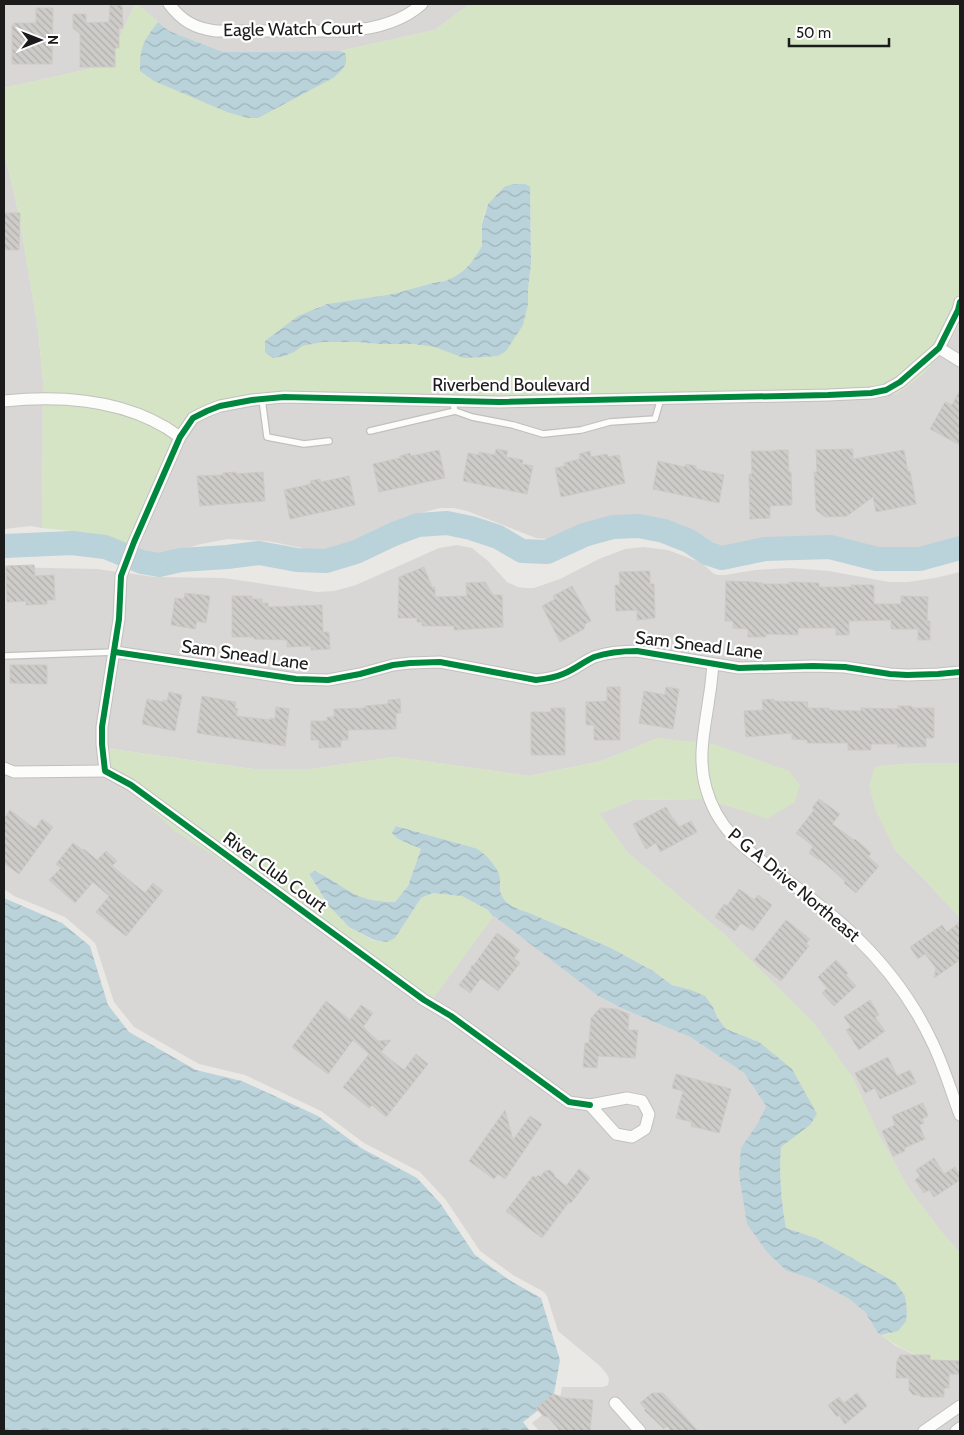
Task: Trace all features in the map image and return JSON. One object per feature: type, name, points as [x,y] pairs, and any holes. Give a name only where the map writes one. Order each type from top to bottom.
[{"type":"street","name":"Eagle Watch Court","points":[[169,4],[188,23],[202,29],[216,31],[347,31],[378,27],[422,4]]},
{"type":"street","name":"Riverbend Boulevard","points":[[115,652],[121,576],[180,437],[193,418],[207,411],[220,406],[284,397],[346,398],[453,406],[499,402],[870,393],[886,390],[900,382],[939,348],[958,310],[960,302]]},
{"type":"street","points":[[939,348],[960,361]]},
{"type":"street","points":[[4,401],[22,399],[77,400],[109,405],[138,413],[167,427],[180,437]]},
{"type":"street","name":"Sam Snead Lane","points":[[115,652],[312,680],[344,678],[393,665],[424,662],[440,662],[536,680],[564,674],[592,658],[620,651],[637,651],[738,668],[845,667],[907,675],[960,672]]},
{"type":"street","points":[[4,768],[14,772],[105,771],[102,727],[115,652]]},
{"type":"street","name":"P G A Drive Northeast","points":[[713,664],[701,758],[705,787],[719,819],[739,844],[826,910],[856,937],[880,963],[919,1017],[933,1044],[960,1115]]},
{"type":"street","name":"River Club Court","points":[[105,771],[131,785],[416,994],[451,1016],[569,1102],[590,1105],[627,1098],[642,1101],[649,1114],[645,1129],[632,1137],[616,1134],[590,1105]]},
{"type":"street","points":[[616,1403],[640,1431]]},
{"type":"street","points":[[924,1431],[960,1406]]},
{"type":"street","points":[[956,1431],[960,1428]]},
{"type":"lane","points":[[370,431],[453,406],[472,417],[513,425],[543,434],[581,430],[610,422],[655,419],[661,398]]},
{"type":"lane","points":[[262,399],[267,437],[304,444],[329,441]]},
{"type":"lane","points":[[4,656],[115,652]]},
{"type":"shaded area","points":[[4,4],[135,4],[107,65],[4,88]]},
{"type":"shaded area","points":[[137,4],[470,4],[435,30],[340,51],[223,52],[169,31]]},
{"type":"shaded area","points":[[4,151],[19,215],[38,329],[43,381],[42,528],[31,526],[4,529]]},
{"type":"shaded area","points":[[960,322],[960,545],[920,557],[898,556],[848,545],[812,543],[730,548],[679,530],[631,520],[603,521],[575,532],[547,539],[536,538],[467,511],[454,508],[440,508],[417,514],[327,555],[317,551],[268,541],[228,539],[201,544],[162,555],[144,555],[132,552],[180,446],[193,426],[204,417],[230,408],[271,404],[745,403],[896,394],[922,375],[951,340]]},
{"type":"shaded area","points":[[457,545],[472,548],[488,561],[507,582],[525,588],[534,588],[560,579],[599,559],[625,549],[643,547],[668,550],[702,563],[717,575],[790,568],[829,571],[889,582],[908,582],[960,572],[960,763],[902,764],[875,767],[895,850],[960,918],[960,1253],[909,1189],[881,1139],[726,936],[628,853],[599,814],[633,800],[703,799],[767,818],[658,738],[602,761],[529,776],[395,757],[311,769],[253,769],[105,748],[301,911],[428,1005],[494,915],[598,996],[623,1009],[690,1037],[744,1073],[766,1106],[758,1123],[787,1271],[812,1279],[849,1299],[865,1312],[877,1332],[896,1346],[919,1357],[960,1366],[960,1431],[539,1431],[532,1423],[559,1402],[562,1387],[603,1387],[608,1385],[609,1378],[600,1366],[558,1331],[544,1292],[513,1275],[480,1251],[446,1200],[420,1172],[364,1143],[321,1111],[245,1075],[199,1064],[134,1027],[114,1002],[95,943],[65,917],[14,896],[4,889],[4,567],[97,569],[155,577],[224,578],[317,592],[334,591],[356,585],[439,548]]},
{"type":"green space","points":[[135,4],[169,31],[223,52],[340,51],[435,30],[470,4],[960,4],[960,322],[942,353],[922,375],[896,394],[745,403],[271,404],[230,408],[204,417],[193,426],[180,446],[132,552],[119,548],[103,538],[90,533],[42,528],[43,381],[38,329],[19,215],[4,151],[4,88],[107,65]],"holes":[[[504,187],[530,187],[531,264],[528,304],[445,350],[413,344],[323,342],[302,346],[265,341],[318,307],[393,294],[454,277],[471,263],[482,246],[482,224],[488,204]]]},
{"type":"green space","points":[[658,738],[714,744],[789,771],[800,785],[795,802],[767,819],[703,799],[633,800],[600,814],[628,853],[726,936],[813,1022],[853,1078],[881,1139],[909,1189],[960,1253],[960,1366],[919,1356],[881,1335],[890,1334],[895,1282],[816,1238],[786,1228],[781,1187],[781,1146],[810,1125],[759,1042],[726,1029],[717,1017],[713,1007],[691,990],[672,985],[653,971],[611,948],[527,912],[512,908],[501,895],[499,875],[475,848],[397,826],[398,839],[421,849],[408,886],[395,902],[362,898],[352,894],[316,871],[309,874],[329,906],[349,927],[374,941],[395,938],[421,898],[433,893],[462,896],[488,910],[493,917],[428,1005],[301,911],[175,831],[110,773],[104,748],[253,769],[311,769],[395,757],[529,776],[602,761]]},
{"type":"green space","points":[[960,763],[960,918],[895,850],[876,811],[869,786],[875,767],[902,764]]},
{"type":"water","points":[[158,22],[169,31],[223,52],[340,51],[345,53],[346,61],[342,70],[333,78],[258,118],[248,118],[227,112],[154,81],[140,71],[143,45]]},
{"type":"water","points":[[513,184],[525,184],[530,187],[531,264],[528,304],[523,325],[506,351],[498,356],[464,358],[435,347],[413,344],[323,342],[302,346],[294,352],[273,358],[265,352],[265,341],[298,316],[327,304],[393,294],[445,281],[463,271],[471,263],[482,246],[482,224],[488,204],[504,187]]},
{"type":"water","points":[[396,826],[479,850],[497,870],[500,876],[501,894],[512,906],[611,948],[653,971],[672,985],[705,996],[726,1029],[759,1042],[792,1069],[817,1114],[810,1125],[781,1147],[781,1188],[786,1228],[816,1238],[895,1282],[905,1296],[907,1311],[906,1321],[898,1331],[881,1335],[877,1332],[865,1312],[849,1299],[812,1279],[787,1271],[767,1252],[747,1224],[739,1174],[741,1148],[758,1123],[766,1106],[744,1073],[690,1037],[623,1009],[598,996],[493,917],[488,910],[462,896],[433,893],[421,898],[395,938],[387,942],[374,940],[349,927],[329,906],[309,874],[315,871],[362,897],[395,902],[408,886],[421,849],[398,839],[392,833]]},
{"type":"water","points":[[4,898],[62,923],[90,946],[108,1005],[129,1032],[196,1070],[242,1081],[318,1116],[361,1148],[417,1178],[440,1203],[475,1255],[509,1280],[541,1298],[560,1360],[553,1399],[523,1422],[530,1431],[4,1431]]},
{"type":"building","points":[[110,5],[122,5],[123,28],[119,28],[119,48],[115,48],[115,67],[80,67],[80,34],[73,28],[73,14],[86,14],[86,23],[109,22]]},
{"type":"building","points":[[36,8],[53,8],[52,64],[12,64],[12,25],[14,23],[36,23]]},
{"type":"building","points":[[4,213],[20,213],[19,250],[4,250]]},
{"type":"building","points":[[960,390],[960,445],[930,429],[945,402],[952,405]]},
{"type":"building","points":[[496,449],[508,451],[506,457],[523,460],[522,464],[533,466],[527,494],[463,481],[468,453],[479,455],[479,452],[495,455]]},
{"type":"building","points":[[853,449],[853,459],[904,450],[916,504],[876,512],[873,497],[847,516],[825,517],[816,510],[814,472],[817,472],[816,450]]},
{"type":"building","points":[[439,450],[445,478],[379,492],[373,464],[400,458],[400,456],[410,453],[411,456]]},
{"type":"building","points":[[788,450],[792,505],[770,506],[770,518],[750,519],[749,474],[752,474],[751,451]]},
{"type":"building","points":[[590,451],[591,457],[607,454],[608,457],[619,455],[625,483],[561,497],[555,468],[565,466],[564,463],[580,459],[579,454]]},
{"type":"building","points":[[658,461],[685,467],[686,464],[696,466],[696,469],[724,475],[719,503],[653,489]]},
{"type":"building","points":[[236,472],[236,474],[263,472],[265,501],[200,506],[197,476],[223,475],[223,473]]},
{"type":"building","points":[[349,476],[355,505],[290,519],[284,490],[311,484],[310,481],[320,479],[321,482]]},
{"type":"building","points":[[34,565],[35,576],[54,575],[55,600],[47,600],[47,604],[26,605],[26,601],[7,602],[6,566]]},
{"type":"building","points":[[424,567],[432,587],[435,587],[435,597],[467,596],[466,583],[485,582],[493,595],[502,595],[503,627],[454,630],[454,626],[422,626],[422,622],[417,622],[417,618],[398,618],[399,577]]},
{"type":"building","points":[[650,571],[650,584],[654,584],[655,618],[637,620],[637,610],[616,611],[615,585],[620,585],[619,572]]},
{"type":"building","points":[[726,581],[763,584],[789,584],[789,582],[819,583],[819,587],[874,585],[874,604],[901,604],[901,596],[928,597],[927,621],[930,621],[930,640],[918,640],[918,629],[891,629],[891,620],[849,621],[849,635],[836,635],[836,628],[798,628],[798,635],[766,634],[766,637],[748,637],[748,629],[733,628],[733,621],[725,621]]},
{"type":"building","points":[[572,586],[591,621],[585,624],[584,629],[560,642],[542,606],[555,599],[553,596]]},
{"type":"building","points":[[185,593],[210,596],[206,623],[197,621],[195,629],[171,625],[175,598],[184,599]]},
{"type":"building","points":[[232,596],[252,596],[252,599],[262,599],[262,603],[268,603],[268,607],[322,605],[323,632],[329,632],[330,649],[311,650],[311,646],[287,647],[287,640],[232,637]]},
{"type":"building","points":[[10,665],[47,665],[47,684],[10,683]]},
{"type":"building","points":[[607,687],[620,687],[620,740],[594,740],[594,725],[586,725],[586,702],[607,701]]},
{"type":"building","points":[[666,687],[679,689],[673,729],[639,723],[644,691],[665,695]]},
{"type":"building","points":[[169,692],[182,695],[175,731],[142,724],[147,699],[167,701]]},
{"type":"building","points":[[202,696],[236,702],[235,708],[238,709],[236,716],[270,720],[270,718],[275,719],[276,707],[289,709],[285,746],[197,733]]},
{"type":"building","points":[[400,699],[401,713],[396,713],[396,729],[348,730],[348,740],[341,740],[341,747],[319,748],[319,740],[311,740],[311,721],[327,721],[327,717],[334,717],[334,709],[365,708],[365,706],[388,704],[388,700]]},
{"type":"building","points":[[774,699],[774,701],[808,702],[807,708],[829,708],[829,710],[861,711],[861,708],[898,709],[898,706],[934,708],[934,738],[926,738],[926,747],[897,747],[898,744],[871,744],[871,750],[848,750],[848,743],[807,743],[807,740],[792,739],[792,733],[746,737],[744,711],[763,710],[762,700]]},
{"type":"building","points":[[551,708],[565,708],[565,755],[531,755],[531,712],[551,712]]},
{"type":"building","points":[[819,799],[840,814],[832,824],[855,839],[871,853],[868,857],[879,866],[856,893],[820,859],[809,853],[813,846],[796,833],[814,810],[812,808]]},
{"type":"building","points":[[666,807],[679,827],[691,821],[697,832],[660,852],[656,843],[646,849],[633,824]]},
{"type":"building","points":[[10,810],[35,829],[42,819],[53,827],[19,874],[4,863],[4,819]]},
{"type":"building","points":[[73,843],[97,860],[106,851],[117,861],[112,866],[145,893],[153,883],[163,891],[126,936],[96,912],[109,896],[93,882],[75,903],[49,880],[61,868],[56,864]]},
{"type":"building","points":[[739,889],[754,900],[758,895],[772,905],[753,931],[741,923],[735,931],[715,917],[724,904],[727,906]]},
{"type":"building","points":[[786,920],[810,939],[806,944],[809,946],[781,981],[754,960]]},
{"type":"building","points":[[960,922],[960,960],[934,978],[936,968],[925,954],[918,959],[910,947],[942,925],[947,932]]},
{"type":"building","points":[[497,933],[520,950],[514,958],[520,963],[498,991],[481,978],[470,993],[459,985],[471,969],[471,966],[474,965]]},
{"type":"building","points":[[836,960],[848,973],[846,975],[856,986],[834,1006],[822,993],[827,988],[818,977]]},
{"type":"building","points":[[870,1000],[879,1015],[875,1017],[885,1031],[859,1050],[846,1030],[851,1027],[844,1017]]},
{"type":"building","points":[[326,1001],[350,1020],[361,1005],[373,1013],[363,1027],[378,1041],[391,1040],[381,1052],[404,1070],[416,1054],[428,1064],[386,1117],[372,1105],[369,1108],[343,1087],[369,1054],[353,1040],[328,1074],[292,1047]]},
{"type":"building","points":[[600,1008],[616,1009],[629,1014],[628,1030],[638,1030],[635,1058],[598,1056],[597,1068],[583,1067],[585,1043],[589,1043],[591,1018]]},
{"type":"building","points":[[888,1057],[897,1076],[910,1070],[916,1083],[880,1099],[875,1088],[865,1093],[855,1073]]},
{"type":"building","points":[[676,1074],[731,1089],[719,1133],[691,1126],[692,1122],[676,1118],[683,1091],[672,1088]]},
{"type":"building","points":[[923,1103],[928,1116],[922,1119],[924,1123],[919,1125],[925,1139],[904,1148],[905,1151],[893,1156],[882,1131],[895,1125],[892,1116]]},
{"type":"building","points":[[505,1110],[513,1140],[530,1116],[542,1124],[505,1179],[498,1174],[494,1179],[469,1161]]},
{"type":"building","points":[[934,1158],[944,1174],[955,1167],[960,1175],[960,1180],[934,1197],[929,1190],[924,1193],[915,1180],[920,1176],[916,1170]]},
{"type":"building","points":[[579,1169],[590,1178],[542,1238],[506,1211],[533,1176],[536,1178],[538,1175],[540,1177],[545,1171],[550,1170],[566,1186]]},
{"type":"building","points":[[900,1355],[930,1355],[930,1360],[960,1361],[960,1374],[949,1374],[949,1388],[944,1388],[944,1397],[913,1395],[909,1390],[909,1378],[896,1378],[897,1361]]},
{"type":"building","points":[[652,1393],[663,1393],[698,1431],[672,1431],[667,1426],[664,1429],[644,1410],[646,1409],[640,1403]]},
{"type":"building","points":[[857,1393],[867,1406],[845,1424],[839,1415],[837,1417],[828,1405],[839,1397],[844,1403]]},
{"type":"building","points":[[553,1394],[564,1398],[593,1400],[590,1431],[560,1431],[548,1417],[543,1416],[536,1408]]},
{"type":"waterway","points":[[4,546],[72,543],[105,547],[142,562],[159,565],[181,560],[259,553],[297,560],[326,561],[356,552],[418,525],[447,523],[471,528],[498,537],[522,551],[547,552],[584,535],[613,527],[639,526],[664,531],[689,541],[707,553],[722,558],[765,549],[830,547],[877,559],[920,559],[960,548]]},
{"type":"cycle path","points":[[590,1105],[569,1102],[451,1016],[424,1000],[131,785],[105,771],[102,727],[119,619],[121,576],[180,437],[193,418],[207,411],[220,406],[252,400],[284,397],[499,402],[871,393],[886,390],[900,382],[939,348],[958,310],[960,302]]},
{"type":"cycle path","points":[[115,652],[296,679],[328,680],[393,665],[440,662],[536,680],[560,675],[600,655],[631,651],[739,668],[845,667],[907,675],[960,672]]}]
